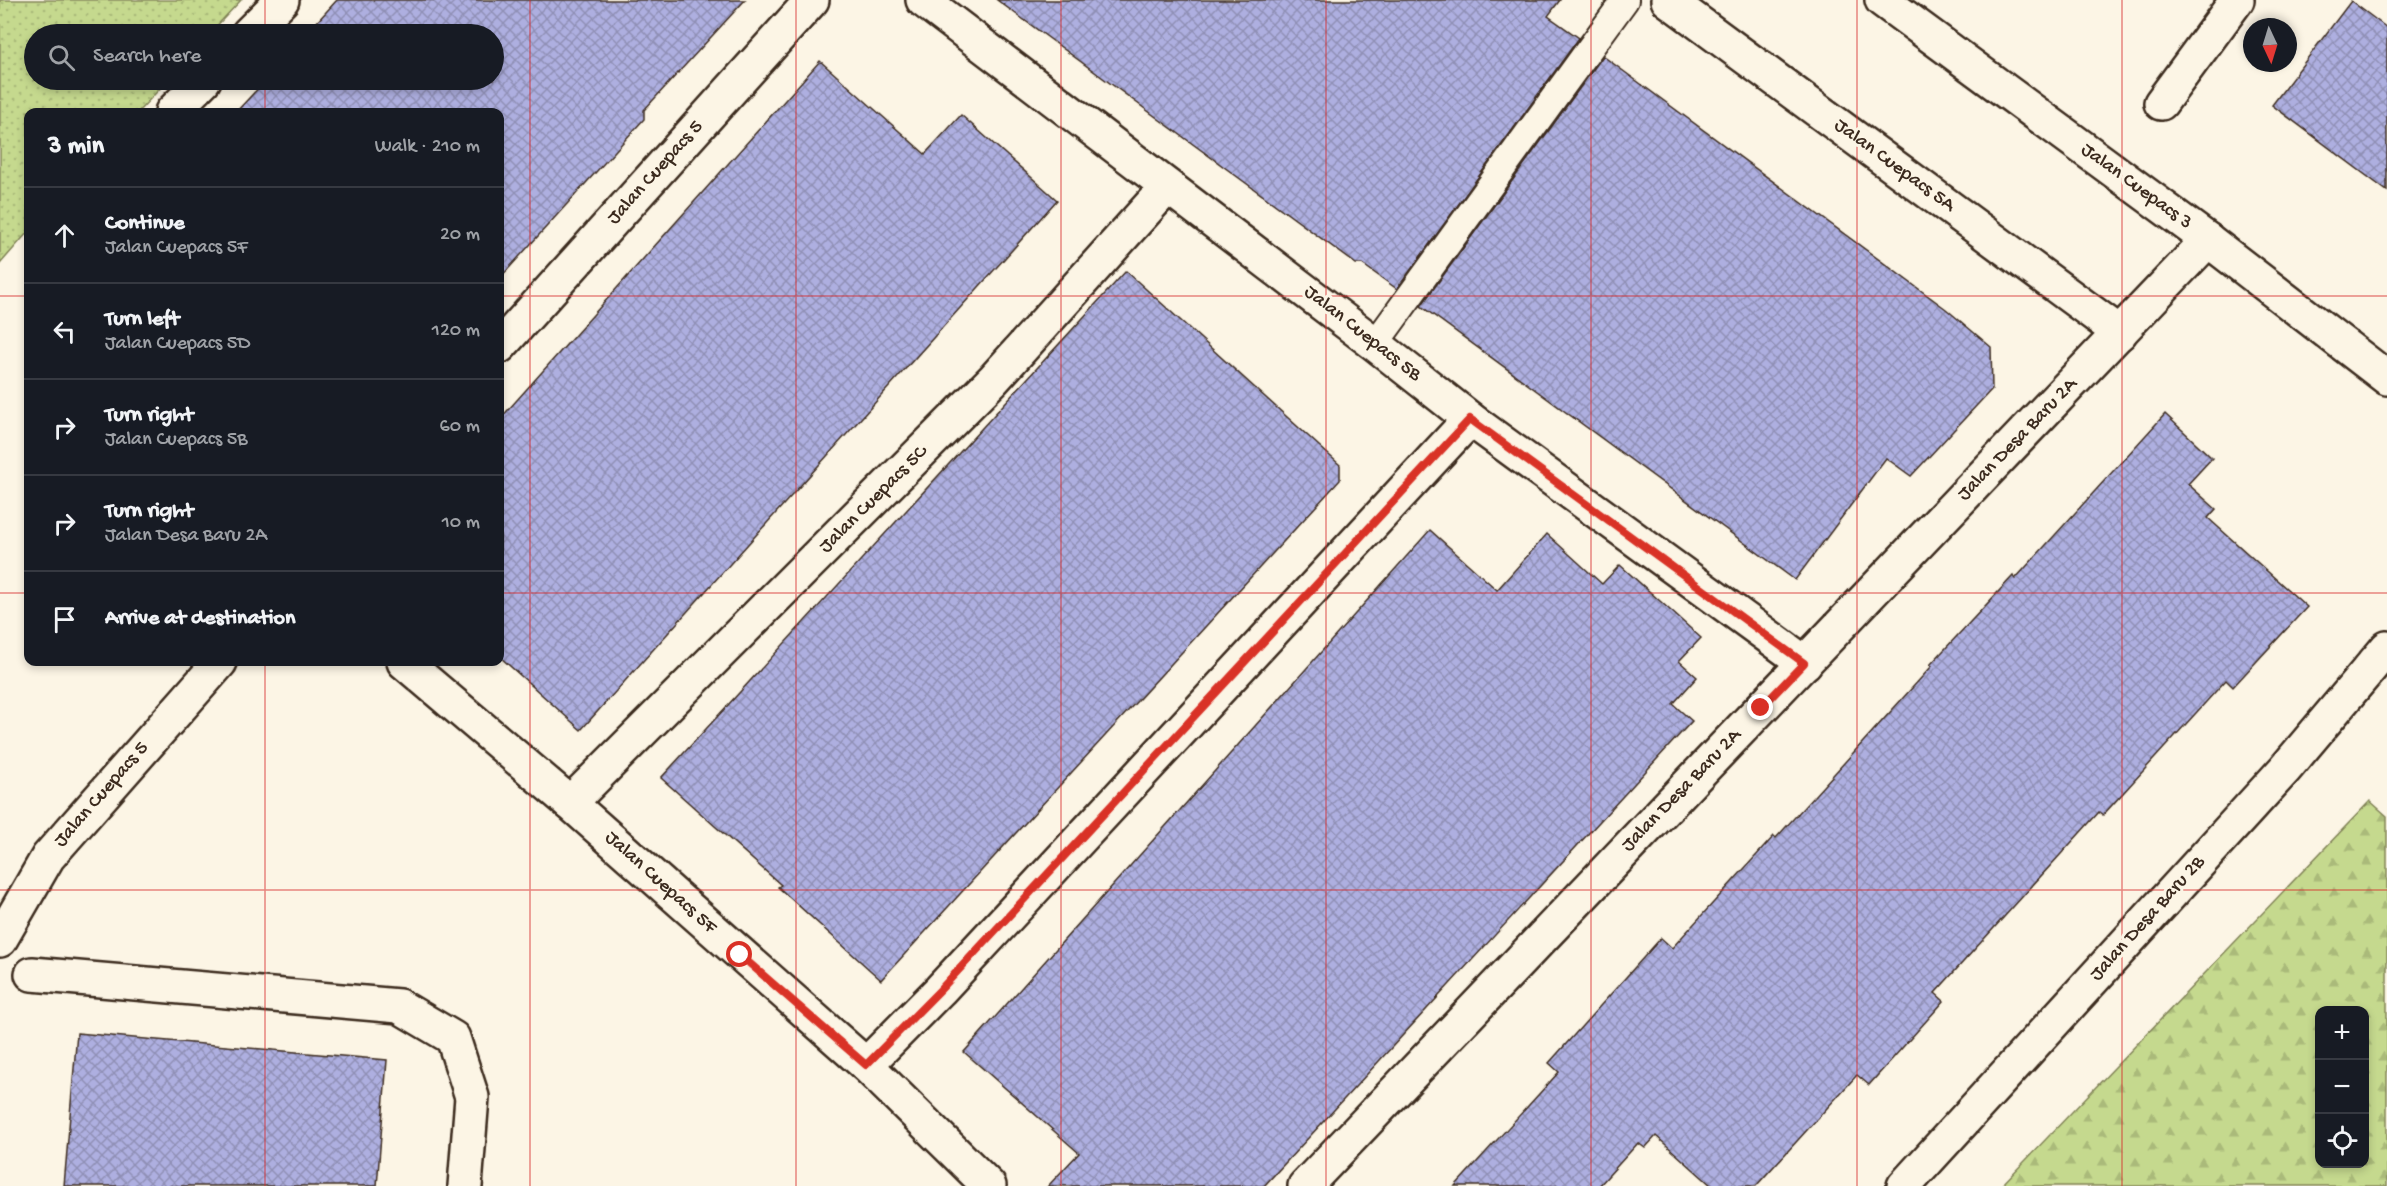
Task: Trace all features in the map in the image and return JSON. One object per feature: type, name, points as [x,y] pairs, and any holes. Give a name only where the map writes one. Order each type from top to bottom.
[{"type":"street","points":[[258,24],[282,0]]},
{"type":"street","name":"Jalan Cuepacs 5","points":[[504,342],[812,0]]},
{"type":"street","name":"Jalan Cuepacs 5B","points":[[923,0],[1376,344],[1470,419],[1804,663]]},
{"type":"street","name":"Jalan Cuepacs 5A","points":[[1668,0],[2120,333]]},
{"type":"street","name":"Jalan Cuepacs 3","points":[[1882,0],[2208,240],[2387,378]]},
{"type":"street","points":[[2161,103],[2237,0]]},
{"type":"street","points":[[176,108],[194,90]]},
{"type":"street","name":"Jalan Cuepacs 5C","points":[[570,803],[993,380],[1167,187]]},
{"type":"street","name":"Jalan Desa Baru 2A","points":[[1305,1186],[2208,240]]},
{"type":"street","points":[[866,1065],[940,990],[1470,419]]},
{"type":"street","name":"Jalan Desa Baru 2B","points":[[1904,1186],[2285,769],[2387,648]]},
{"type":"street","name":"Jalan Cuepacs 5","points":[[0,940],[48,857],[216,666]]},
{"type":"street","name":"Jalan Cuepacs 5F","points":[[409,666],[570,803],[866,1065],[989,1186]]},
{"type":"street","points":[[32,974],[399,1006],[453,1038],[472,1097],[465,1186]]},
{"type":"lane","points":[[1376,344],[1625,0]]},
{"type":"green space","points":[[0,0],[241,0],[218,24],[24,24],[24,90],[159,90],[142,108],[24,108],[24,237],[0,264]]},
{"type":"green space","points":[[2370,801],[2387,816],[2387,1186],[2001,1186]]},
{"type":"building","points":[[337,0],[745,0],[644,110],[644,119],[504,274],[504,108],[240,108],[257,90],[504,90],[504,24],[315,24]]},
{"type":"building","points":[[997,0],[1560,0],[1548,16],[1579,38],[1397,289],[1362,264],[1356,264]]},
{"type":"building","points":[[2351,1],[2387,28],[2387,191],[2272,105]]},
{"type":"building","points":[[1603,56],[1946,309],[1991,347],[1992,389],[1911,476],[1886,458],[1795,580],[1421,306]]},
{"type":"building","points":[[820,61],[925,154],[961,115],[1057,200],[581,730],[504,661],[504,415]]},
{"type":"building","points":[[1126,271],[1340,465],[1340,480],[881,980],[778,887],[781,885],[661,778]]},
{"type":"building","points":[[2165,414],[2212,458],[2188,484],[2216,509],[2208,518],[2307,607],[2233,687],[2226,680],[2103,815],[2099,812],[1935,993],[1944,1001],[1869,1085],[1857,1075],[1756,1186],[1712,1186],[1656,1136],[1645,1148],[1638,1143],[1599,1186],[1455,1186],[1559,1072],[1549,1063],[1661,938],[1672,948],[1774,836],[1776,838],[1932,666],[1930,665],[2013,576],[2015,579]]},
{"type":"building","points":[[1430,530],[1497,590],[1547,534],[1602,584],[1620,565],[1701,638],[1679,661],[1697,677],[1673,704],[1692,721],[1264,1186],[1048,1186],[1079,1153],[964,1052]]},
{"type":"building","points":[[77,1033],[387,1060],[377,1186],[64,1186]]},
{"type":"route","points":[[740,955],[866,1065],[940,990],[1470,419],[1804,663],[1761,708]]}]
